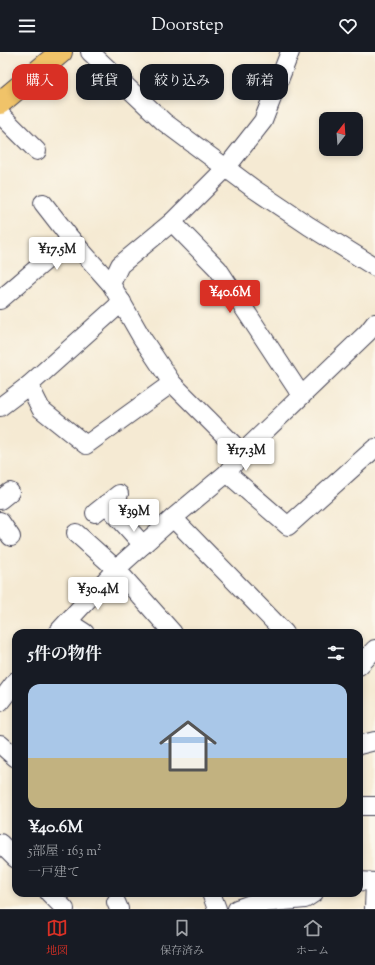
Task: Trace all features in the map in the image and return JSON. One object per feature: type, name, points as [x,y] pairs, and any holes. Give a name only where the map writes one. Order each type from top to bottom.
[{"type":"main road","points":[[0,103],[61,52]]},
{"type":"street","points":[[90,52],[164,122],[254,189],[309,226],[375,267]]},
{"type":"street","points":[[111,284],[120,265],[172,222],[226,168],[262,121],[290,52]]},
{"type":"street","points":[[0,114],[37,151]]},
{"type":"street","points":[[43,203],[71,239],[111,284],[142,338],[172,383],[242,453]]},
{"type":"street","points":[[172,222],[218,269],[301,395]]},
{"type":"street","points":[[0,300],[71,239]]},
{"type":"street","points":[[0,407],[29,386],[122,302]]},
{"type":"street","points":[[62,627],[116,569],[173,518],[227,473],[242,453],[368,332],[375,323]]},
{"type":"street","points":[[29,386],[41,409],[86,445],[172,383]]},
{"type":"street","points":[[227,473],[288,526],[375,448]]},
{"type":"street","points":[[107,504],[143,545]]},
{"type":"street","points":[[173,518],[281,629]]},
{"type":"street","points":[[0,521],[11,537]]},
{"type":"street","points":[[76,533],[116,569],[169,629]]},
{"type":"street","points":[[363,662],[375,649]]},
{"type":"street","points":[[0,702],[12,686]]},
{"type":"street","points":[[363,744],[375,741]]},
{"type":"street","points":[[0,744],[12,754]]},
{"type":"street","points":[[363,806],[375,806]]},
{"type":"street","points":[[0,843],[12,855]]},
{"type":"street","points":[[363,881],[375,882],[374,909]]},
{"type":"street","points":[[54,897],[65,909]]},
{"type":"street","points":[[212,897],[217,909]]},
{"type":"street","points":[[250,904],[307,897]]}]
